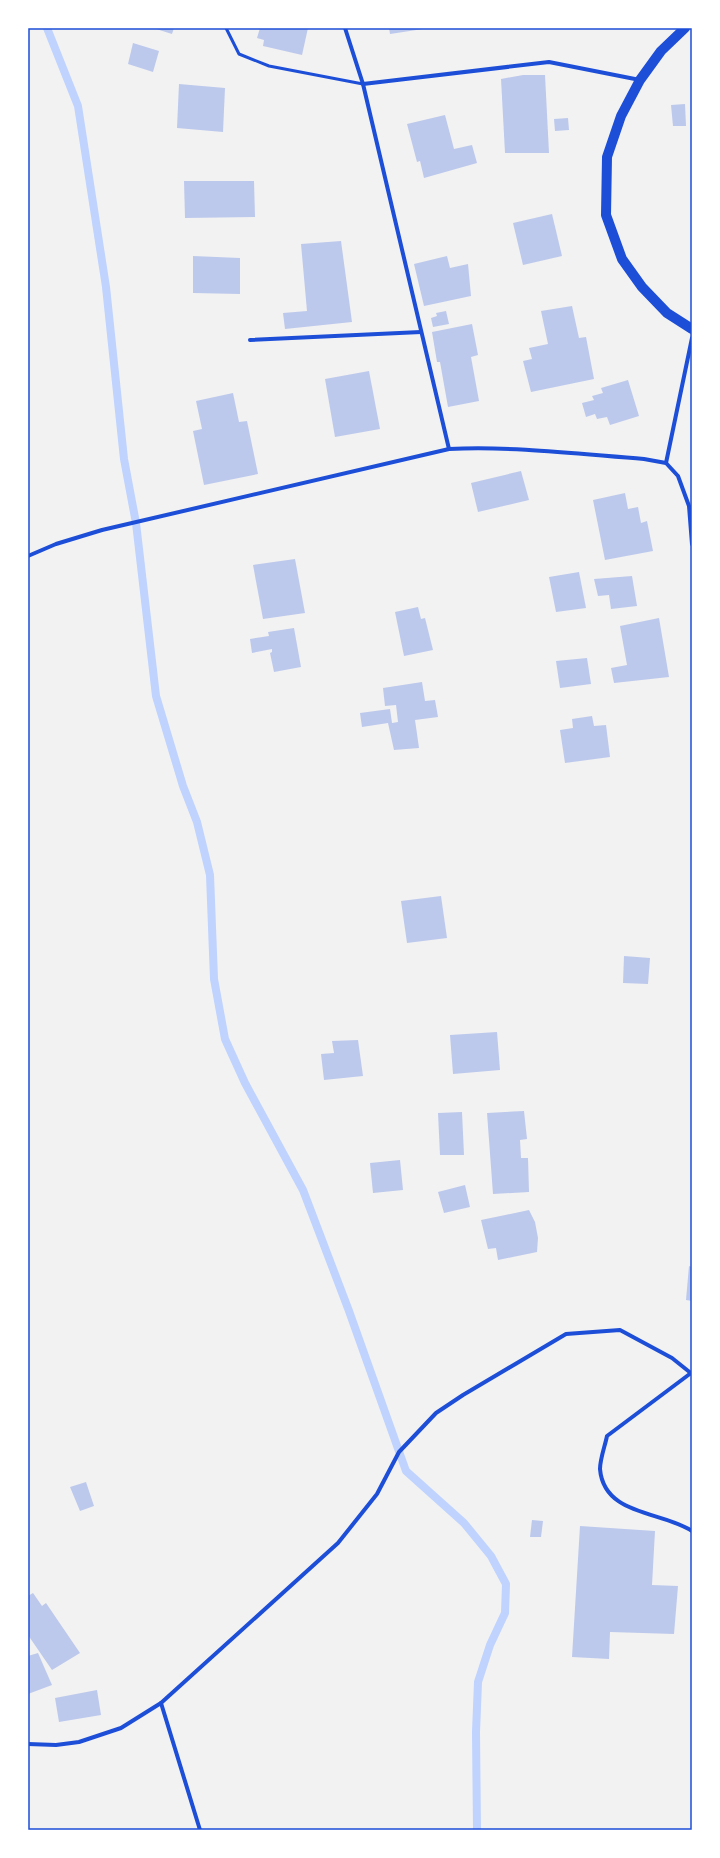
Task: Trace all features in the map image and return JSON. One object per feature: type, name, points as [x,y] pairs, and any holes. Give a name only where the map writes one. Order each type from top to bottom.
[{"type":"main road","points":[[685,28],[661,51],[640,80],[621,116],[607,157],[606,215],[622,258],[642,287],[667,313],[692,329]]},
{"type":"street","points":[[345,28],[363,84],[449,449]]},
{"type":"street","points":[[363,84],[549,62],[640,80]]},
{"type":"street","points":[[250,340],[421,332]]},
{"type":"street","points":[[666,462],[692,338]]},
{"type":"street","points":[[28,556],[56,544],[102,530],[449,449],[502,448],[666,462],[678,476],[685,490],[689,506],[692,544]]},
{"type":"street","points":[[28,1744],[56,1746],[79,1742],[121,1728],[161,1703],[338,1543],[377,1494],[399,1452],[436,1413],[463,1395],[566,1334],[620,1330],[672,1358],[691,1373],[607,1436],[600,1469],[607,1492],[627,1508],[681,1524],[692,1531]]},
{"type":"street","points":[[161,1703],[200,1830]]},
{"type":"lane","points":[[226,28],[239,54],[269,66],[363,84]]},
{"type":"building","points":[[153,28],[174,28],[172,34]]},
{"type":"building","points":[[260,28],[308,28],[302,55],[263,46],[264,40],[257,38]]},
{"type":"building","points":[[389,28],[423,28],[423,29],[390,34]]},
{"type":"building","points":[[133,43],[159,51],[153,72],[128,64]]},
{"type":"building","points":[[523,75],[545,75],[549,153],[505,153],[501,79]]},
{"type":"building","points":[[179,84],[225,88],[223,132],[177,128]]},
{"type":"building","points":[[685,104],[686,126],[673,126],[671,105]]},
{"type":"building","points":[[445,115],[454,149],[472,145],[477,163],[424,178],[420,161],[417,162],[407,124]]},
{"type":"building","points":[[568,118],[569,130],[555,131],[554,119]]},
{"type":"building","points":[[184,181],[254,181],[255,217],[185,218]]},
{"type":"building","points":[[552,214],[562,256],[523,265],[513,223]]},
{"type":"building","points":[[341,241],[352,322],[285,329],[283,313],[307,311],[301,244]]},
{"type":"building","points":[[193,256],[240,258],[240,294],[193,293]]},
{"type":"building","points":[[447,256],[450,268],[468,264],[471,296],[424,306],[414,264]]},
{"type":"building","points":[[572,306],[579,338],[586,337],[594,379],[531,392],[523,361],[532,359],[529,348],[548,344],[541,311]]},
{"type":"building","points":[[446,311],[449,324],[433,327],[431,318],[437,316],[436,313]]},
{"type":"building","points":[[472,324],[478,355],[471,357],[479,401],[448,407],[440,362],[437,362],[432,332]]},
{"type":"building","points":[[369,371],[380,429],[335,437],[325,379]]},
{"type":"building","points":[[628,380],[639,416],[610,425],[607,417],[597,419],[595,414],[586,417],[582,403],[594,400],[592,396],[603,393],[601,388]]},
{"type":"building","points":[[233,393],[239,422],[247,421],[258,474],[204,485],[193,431],[202,429],[196,401]]},
{"type":"building","points":[[521,471],[529,500],[478,512],[471,483]]},
{"type":"building","points":[[625,493],[628,509],[638,507],[641,523],[647,521],[653,551],[605,560],[593,500]]},
{"type":"building","points":[[295,559],[305,613],[263,619],[253,565]]},
{"type":"building","points":[[579,572],[586,608],[556,612],[549,577]]},
{"type":"building","points":[[632,576],[637,606],[611,609],[609,595],[598,596],[594,579]]},
{"type":"building","points":[[418,607],[421,619],[425,618],[433,650],[404,656],[395,612]]},
{"type":"building","points":[[659,618],[669,677],[614,683],[611,668],[627,665],[620,626]]},
{"type":"building","points":[[294,628],[301,667],[274,672],[270,653],[272,652],[272,649],[252,653],[250,639],[269,636],[268,632]]},
{"type":"building","points":[[587,658],[591,684],[560,688],[556,661]]},
{"type":"building","points":[[422,682],[425,701],[435,700],[438,717],[415,720],[419,748],[394,750],[388,723],[362,727],[360,713],[390,709],[392,723],[398,722],[396,705],[385,706],[383,688]]},
{"type":"building","points":[[592,716],[594,726],[606,725],[610,757],[565,763],[560,730],[573,728],[572,719]]},
{"type":"building","points":[[441,896],[447,938],[407,943],[401,901]]},
{"type":"building","points":[[624,956],[650,958],[648,984],[623,983]]},
{"type":"building","points":[[497,1032],[500,1070],[453,1074],[450,1035]]},
{"type":"building","points":[[358,1040],[363,1076],[324,1080],[321,1054],[334,1053],[332,1041]]},
{"type":"building","points":[[524,1111],[527,1139],[520,1140],[521,1158],[528,1158],[529,1192],[493,1194],[487,1113]]},
{"type":"building","points":[[462,1112],[464,1155],[440,1155],[438,1113]]},
{"type":"building","points":[[400,1160],[403,1190],[373,1193],[370,1163]]},
{"type":"building","points":[[465,1185],[470,1207],[444,1213],[438,1192]]},
{"type":"building","points":[[529,1210],[535,1222],[538,1238],[537,1252],[498,1260],[496,1248],[488,1249],[481,1220]]},
{"type":"building","points":[[689,1266],[692,1267],[692,1301],[686,1300]]},
{"type":"building","points":[[86,1482],[94,1506],[80,1511],[70,1487]]},
{"type":"building","points":[[532,1520],[543,1521],[541,1537],[530,1537]]},
{"type":"building","points":[[580,1526],[655,1531],[652,1585],[678,1586],[674,1634],[610,1632],[609,1659],[572,1657]]},
{"type":"building","points":[[33,1593],[42,1606],[46,1603],[80,1653],[52,1670],[28,1635],[28,1596]]},
{"type":"building","points":[[38,1653],[52,1685],[28,1694],[28,1656]]},
{"type":"building","points":[[97,1690],[101,1715],[59,1722],[55,1698]]},
{"type":"waterway","points":[[47,28],[78,106],[106,287],[124,459],[136,523],[156,696],[183,786],[197,822],[210,875],[214,979],[225,1039],[245,1083],[303,1190],[349,1311],[406,1471],[464,1523],[491,1556],[506,1584],[505,1613],[490,1645],[478,1682],[476,1732],[477,1830]]}]
